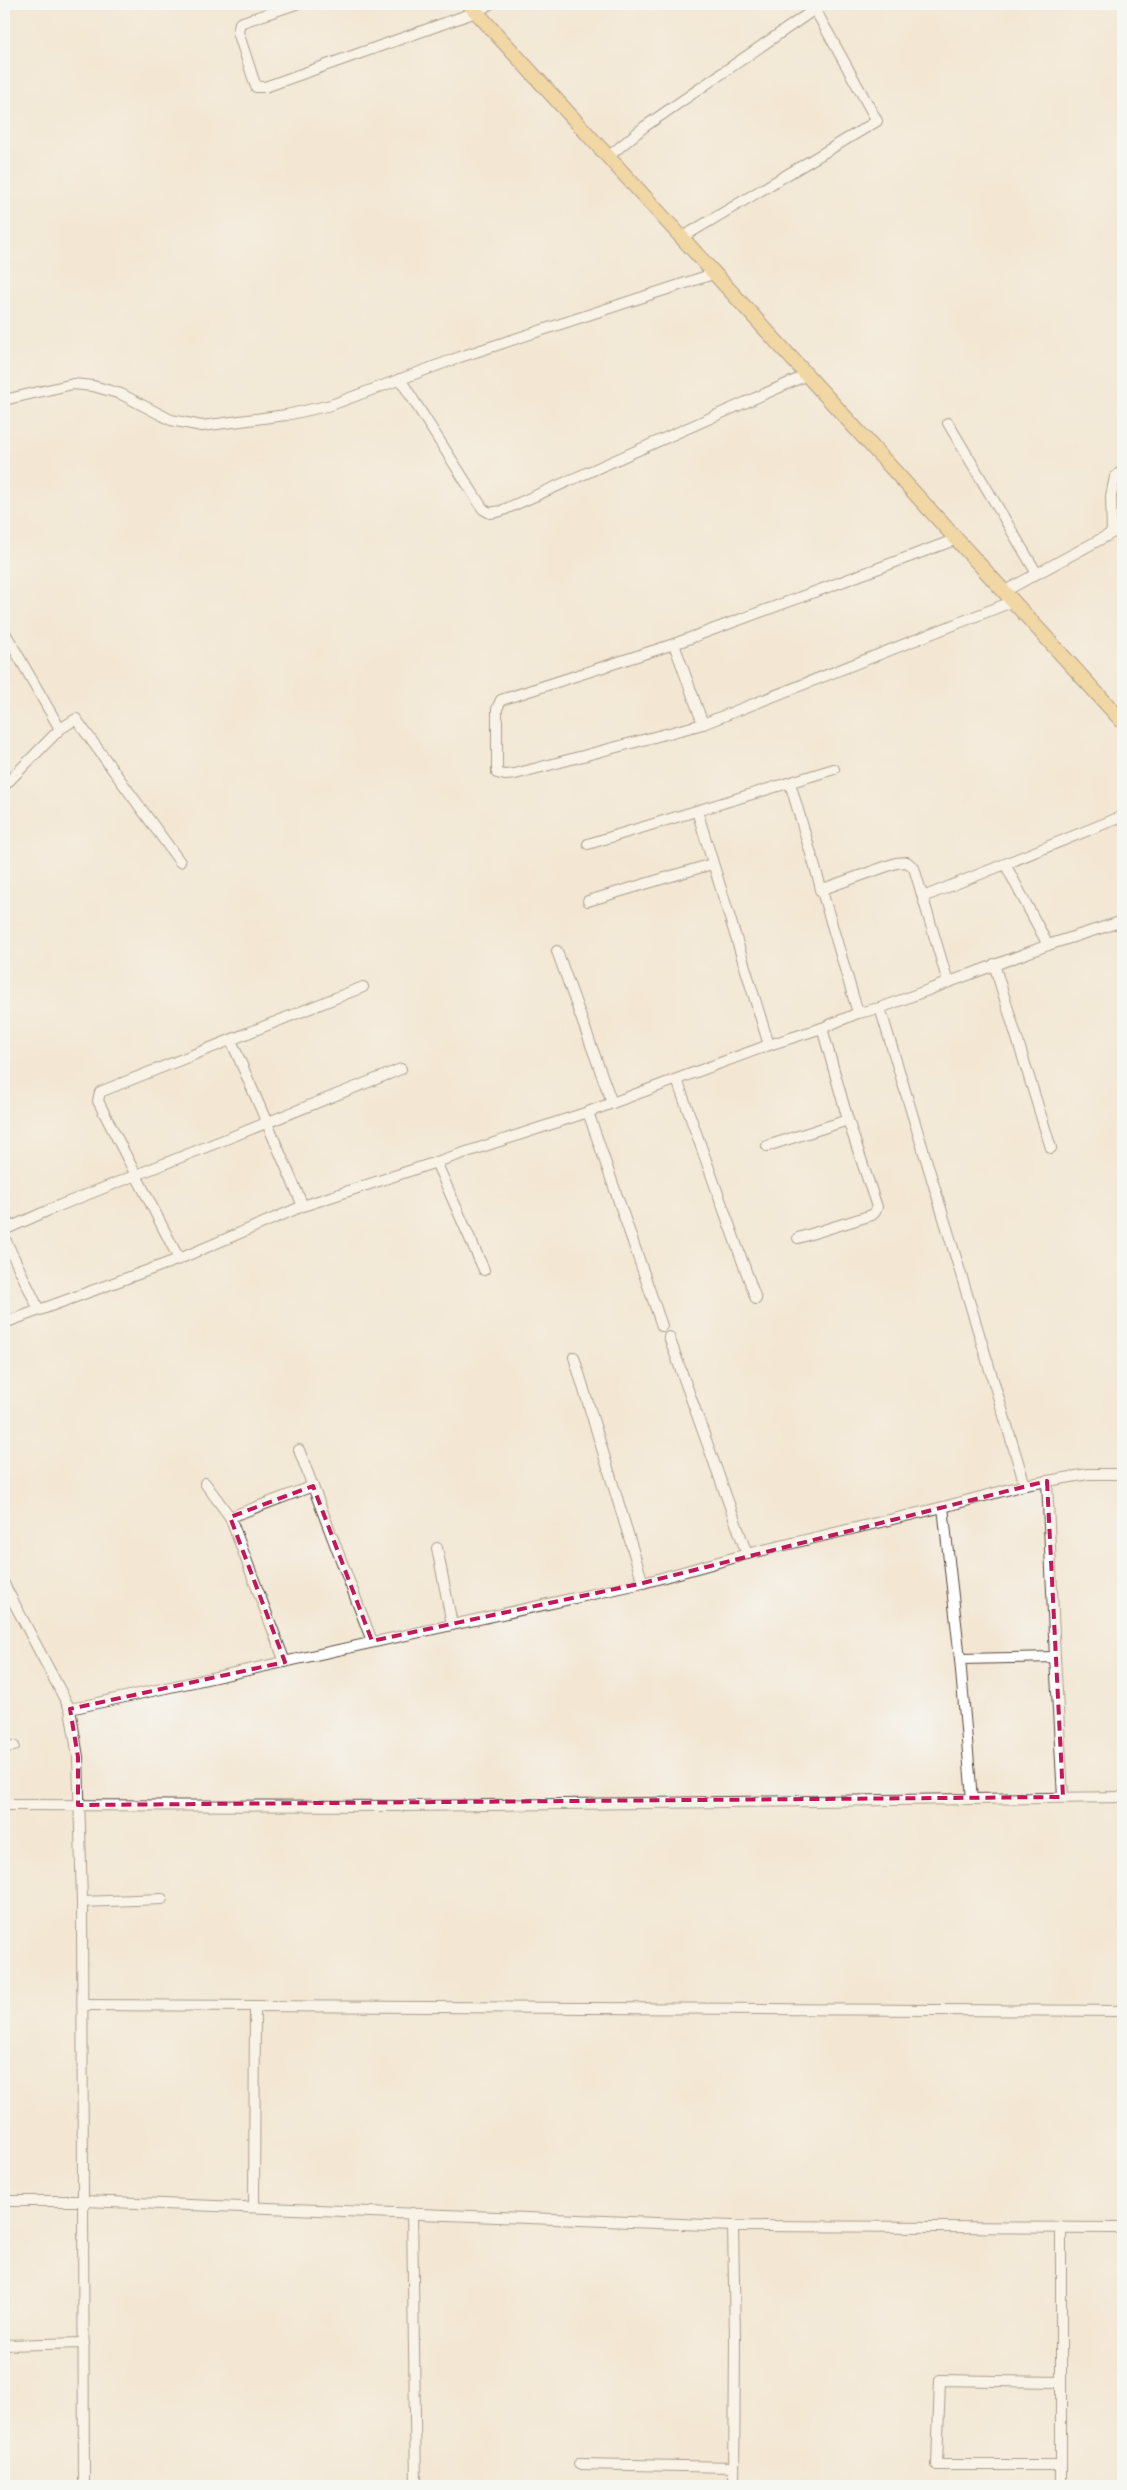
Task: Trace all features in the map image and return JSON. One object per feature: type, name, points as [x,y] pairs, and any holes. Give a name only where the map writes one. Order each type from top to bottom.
[{"type":"main road","points":[[472,8],[609,156],[713,274],[957,538],[1123,722]]},
{"type":"street","points":[[296,4],[240,23],[238,27],[256,87],[265,87],[472,8],[490,4]]},
{"type":"street","points":[[609,156],[644,127],[814,6],[877,121],[681,238]]},
{"type":"street","points":[[4,400],[73,384],[93,386],[121,394],[171,420],[202,426],[286,415],[331,405],[460,357],[713,274]]},
{"type":"street","points":[[400,379],[483,509],[490,513],[501,511],[807,375]]},
{"type":"street","points":[[948,423],[1036,572]]},
{"type":"street","points":[[1112,533],[1113,486],[1115,477],[1123,470]]},
{"type":"street","points":[[957,538],[674,644],[501,700],[497,709],[498,773],[505,775],[515,774],[703,724],[1009,596],[1036,572],[1112,533],[1123,533]]},
{"type":"street","points":[[4,631],[60,730]]},
{"type":"street","points":[[674,644],[703,724]]},
{"type":"street","points":[[4,786],[60,730],[73,720],[79,720],[180,862]]},
{"type":"street","points":[[588,844],[834,769]]},
{"type":"street","points":[[790,783],[820,890],[858,1013]]},
{"type":"street","points":[[697,811],[769,1044]]},
{"type":"street","points":[[923,898],[1123,816]]},
{"type":"street","points":[[820,890],[896,863],[907,862],[914,868],[948,982]]},
{"type":"street","points":[[588,901],[712,864]]},
{"type":"street","points":[[1005,864],[1048,945]]},
{"type":"street","points":[[4,1323],[179,1259],[303,1206],[588,1112],[769,1044],[822,1028],[858,1013],[880,1008],[994,964],[1123,921]]},
{"type":"street","points":[[557,951],[612,1103]]},
{"type":"street","points":[[994,964],[1051,1148]]},
{"type":"street","points":[[179,1259],[98,1101],[100,1092],[363,987]]},
{"type":"street","points":[[880,1008],[1024,1485]]},
{"type":"street","points":[[798,1238],[876,1212],[877,1207],[848,1120],[822,1028]]},
{"type":"street","points":[[231,1040],[303,1206]]},
{"type":"street","points":[[4,1230],[400,1069]]},
{"type":"street","points":[[677,1080],[756,1299]]},
{"type":"street","points":[[588,1112],[662,1326]]},
{"type":"street","points":[[767,1146],[848,1120]]},
{"type":"street","points":[[436,1162],[484,1270]]},
{"type":"street","points":[[4,1237],[39,1310]]},
{"type":"street","points":[[670,1337],[747,1554]]},
{"type":"street","points":[[574,1357],[643,1583]]},
{"type":"street","points":[[299,1450],[372,1641]]},
{"type":"street","points":[[70,1709],[372,1641],[643,1583],[747,1554],[944,1507],[1024,1485],[1088,1474],[1123,1474]]},
{"type":"street","points":[[1047,1481],[1054,1657],[1063,1797]]},
{"type":"street","points":[[205,1482],[230,1517],[285,1662]]},
{"type":"street","points":[[230,1517],[313,1486]]},
{"type":"street","points":[[944,1507],[960,1658],[972,1799]]},
{"type":"street","points":[[437,1548],[452,1624]]},
{"type":"street","points":[[4,1584],[8,1599],[70,1709],[78,1757],[83,2005],[84,2486]]},
{"type":"street","points":[[960,1658],[1054,1657]]},
{"type":"street","points":[[4,1805],[406,1806],[1123,1797]]},
{"type":"street","points":[[82,1902],[162,1899]]},
{"type":"street","points":[[83,2005],[1123,2011]]},
{"type":"street","points":[[254,2006],[254,2207]]},
{"type":"street","points":[[4,2201],[84,2201],[733,2226],[1123,2228]]},
{"type":"street","points":[[412,2213],[416,2486]]},
{"type":"street","points":[[733,2226],[735,2340],[734,2486]]},
{"type":"street","points":[[1061,2227],[1061,2486]]},
{"type":"street","points":[[4,2345],[84,2343]]},
{"type":"street","points":[[1061,2382],[940,2380],[937,2465],[1061,2465]]},
{"type":"street","points":[[579,2464],[734,2467]]},
{"type":"highlighted area","points":[[1047,1481],[1063,1797],[78,1805],[78,1757],[70,1709],[285,1662],[230,1517],[313,1486],[372,1641],[643,1583]]}]
